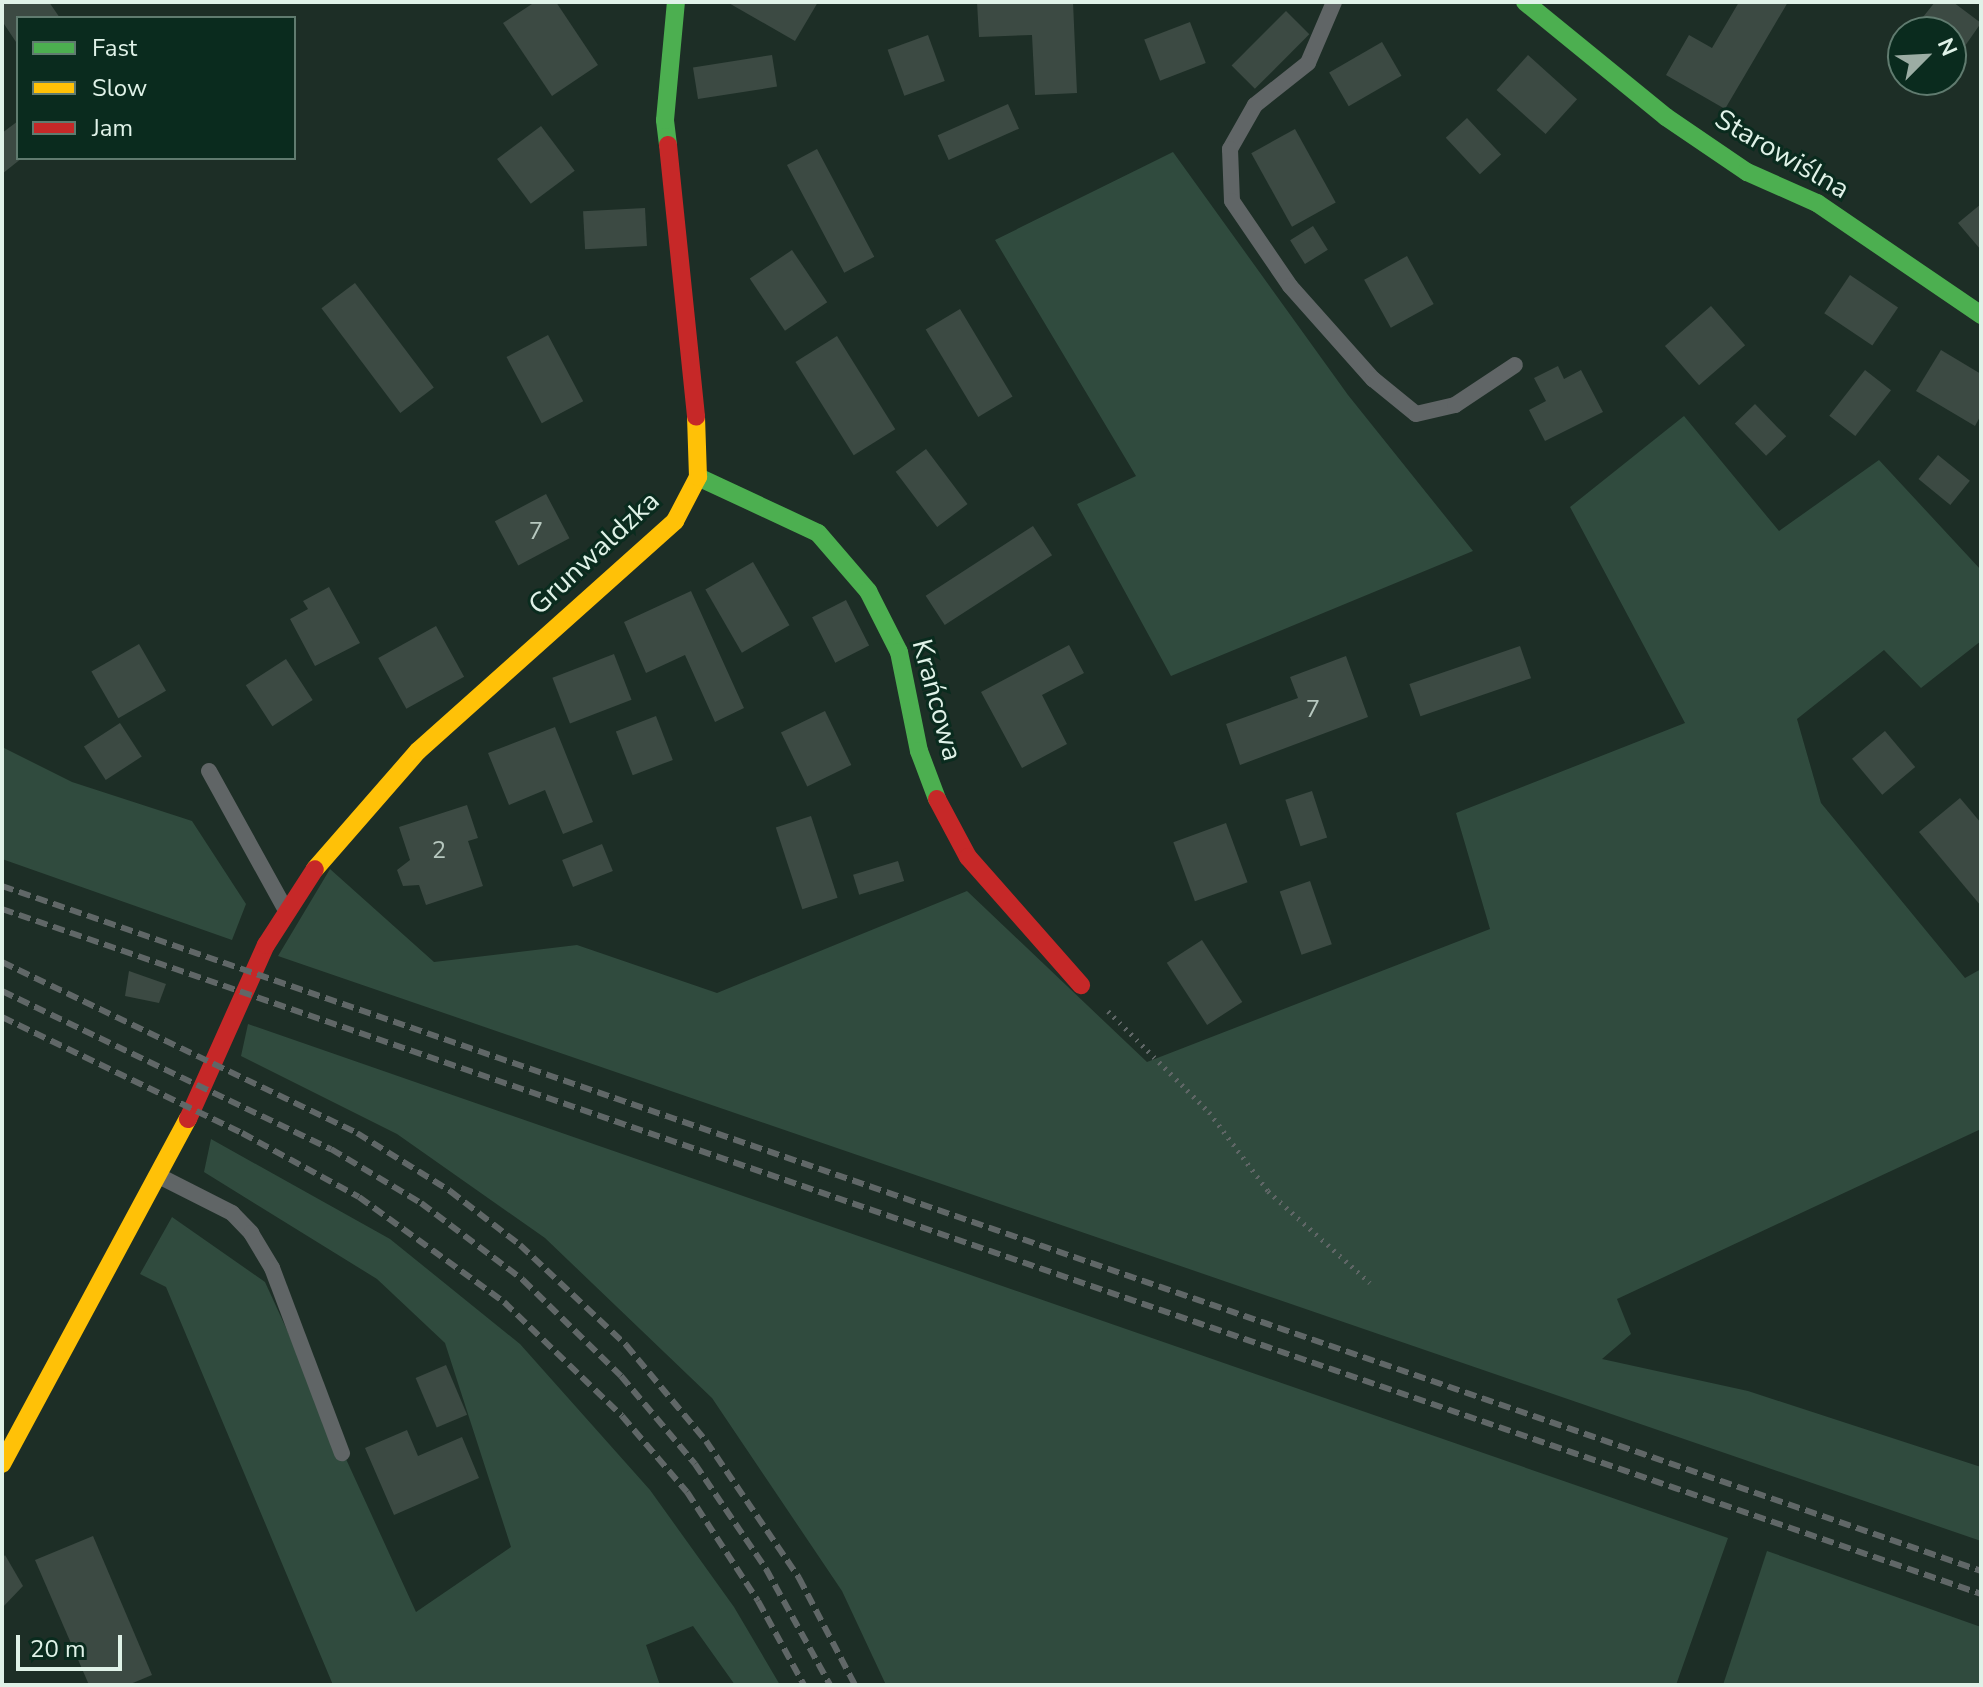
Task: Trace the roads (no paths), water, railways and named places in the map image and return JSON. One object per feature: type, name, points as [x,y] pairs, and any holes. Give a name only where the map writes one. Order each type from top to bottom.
[{"type":"street","name":"Grunwaldzka","points":[[2,1464],[181,1134],[266,945],[322,857],[418,751],[675,521],[698,477],[695,399],[665,120],[676,2]]},
{"type":"street","name":"Starowiślna","points":[[1525,2],[1678,125],[1747,172],[1817,203],[1981,315]]},
{"type":"street","name":"Krańcowa","points":[[698,477],[818,533],[868,591],[899,652],[919,751],[940,807],[968,857],[1081,985]]},
{"type":"lane","points":[[1334,2],[1308,63],[1255,105],[1230,149],[1232,201],[1290,286],[1373,379],[1416,414],[1455,405],[1515,365]]},
{"type":"lane","points":[[209,771],[287,912]]},
{"type":"lane","points":[[159,1175],[232,1213],[251,1233],[272,1268],[342,1453]]},
{"type":"railway","points":[[2,886],[1981,1571]]},
{"type":"railway","points":[[2,909],[1981,1594]]},
{"type":"railway","points":[[2,962],[357,1133],[450,1191],[520,1245],[626,1345],[706,1441],[799,1578],[855,1685]]},
{"type":"railway","points":[[2,991],[331,1149],[421,1203],[523,1280],[621,1376],[695,1464],[766,1569],[830,1685]]},
{"type":"railway","points":[[2,1017],[242,1133],[359,1197],[504,1302],[622,1416],[687,1492],[758,1601],[804,1685]]}]
